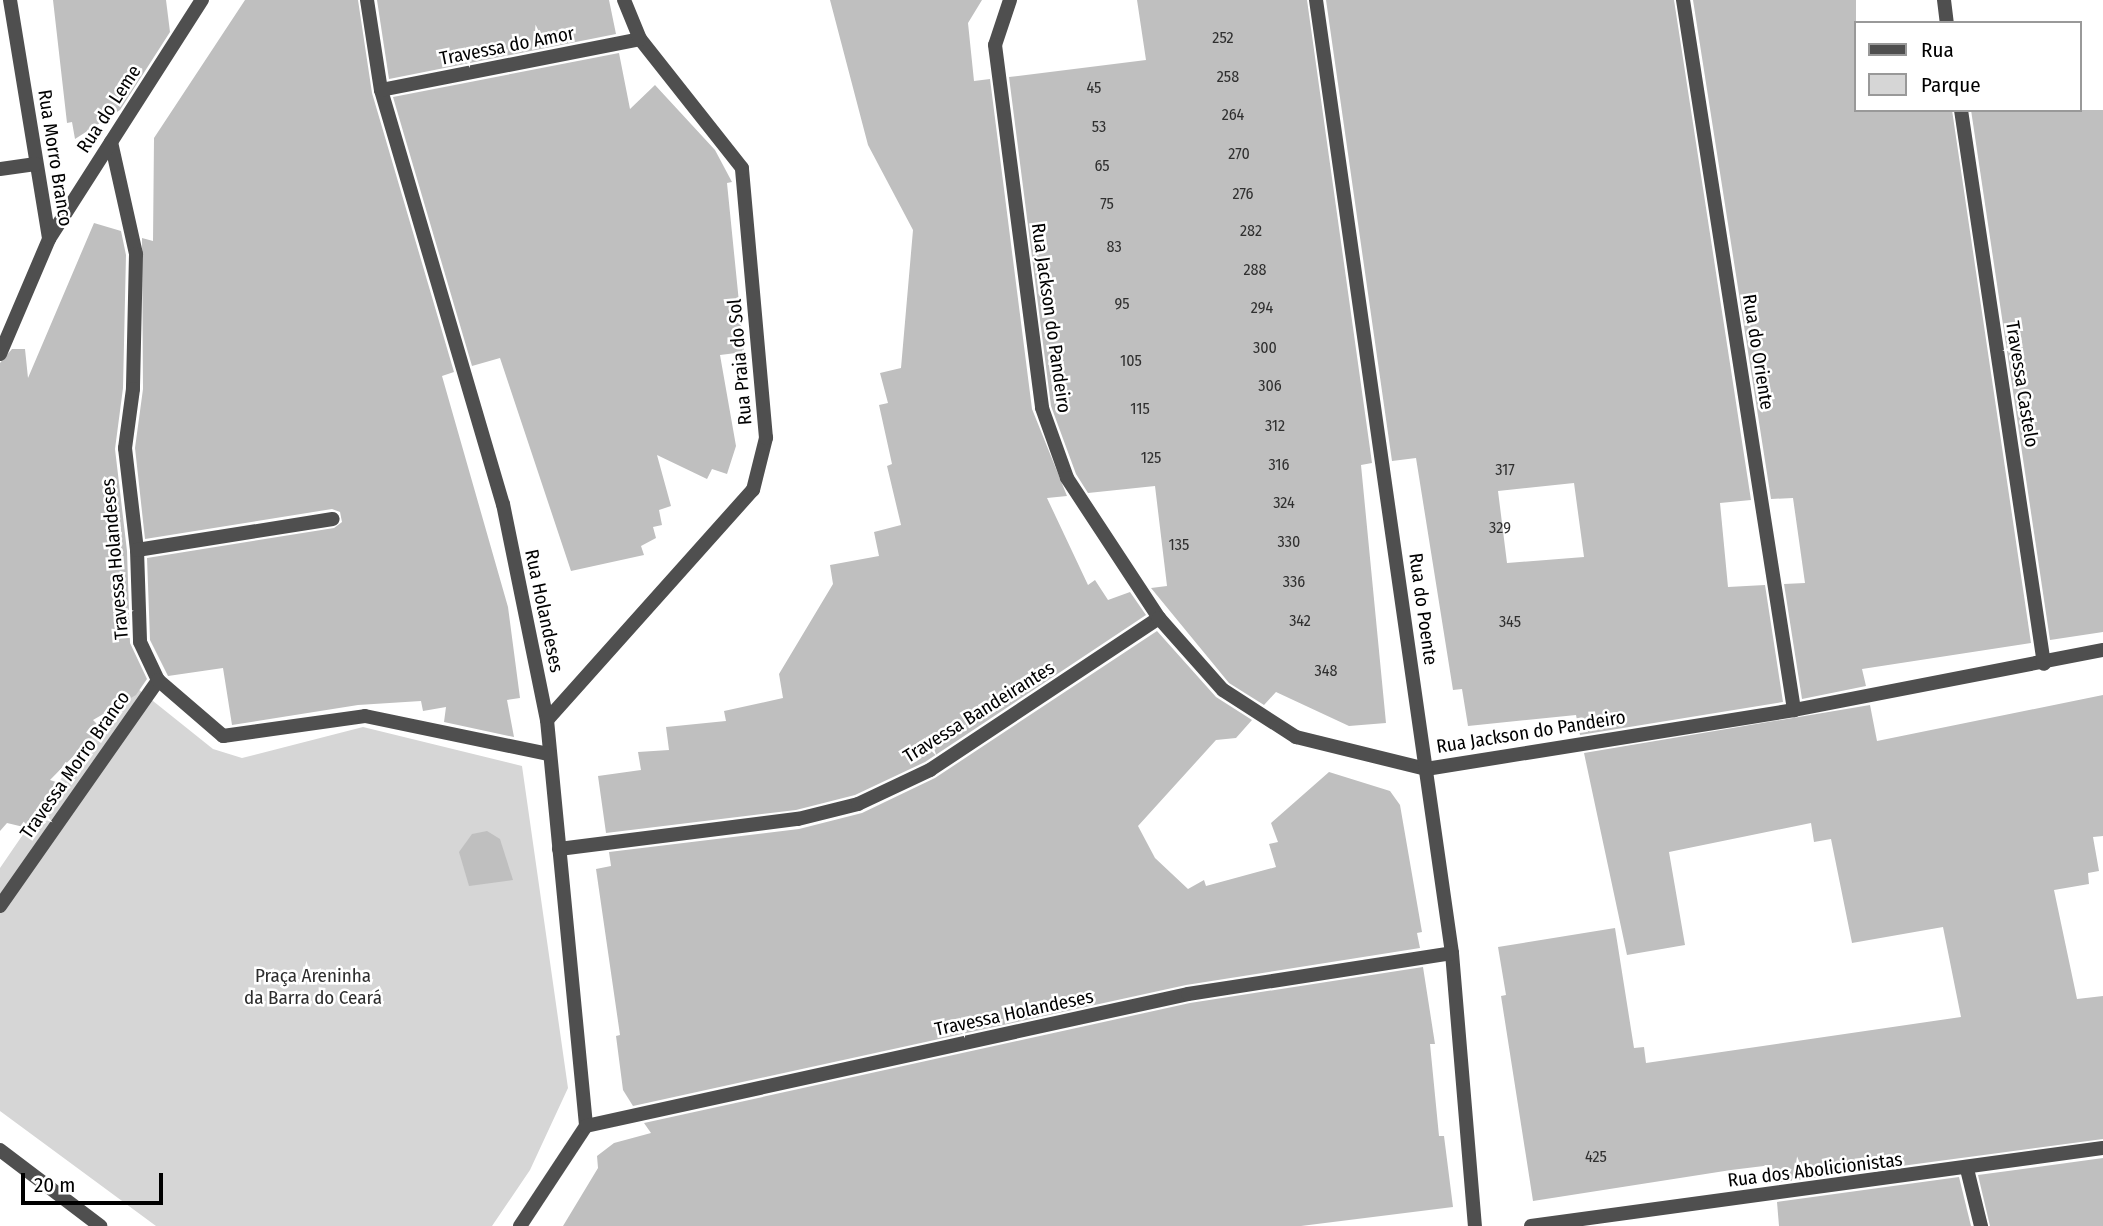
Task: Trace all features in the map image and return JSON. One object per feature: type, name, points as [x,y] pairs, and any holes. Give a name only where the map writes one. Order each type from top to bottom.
[{"type":"street","name":"Rua Morro Branco","points":[[0,355],[49,239],[10,0]]},
{"type":"street","name":"Rua do Leme","points":[[49,239],[202,0]]},
{"type":"street","name":"Rua Holandeses","points":[[367,0],[381,90],[503,504],[547,720],[586,1126]]},
{"type":"street","name":"Rua Praia do Sol","points":[[547,720],[753,490],[766,438],[741,168],[640,39],[624,0]]},
{"type":"street","name":"Rua Jackson do Pandeiro","points":[[1010,0],[995,45],[1042,408],[1067,478],[1159,618],[1223,690],[1296,737],[1426,769],[1794,710],[2044,664],[2103,650]]},
{"type":"street","name":"Rua do Poente","points":[[1316,0],[1452,953],[1475,1226]]},
{"type":"street","name":"Rua do Oriente","points":[[1683,0],[1794,710]]},
{"type":"street","points":[[1944,0],[1947,21]]},
{"type":"street","name":"Travessa do Amor","points":[[381,90],[640,39]]},
{"type":"street","name":"Travessa Castelo","points":[[1961,112],[2044,664]]},
{"type":"street","name":"Travessa Holandeses","points":[[111,142],[136,254],[133,389],[125,448],[137,550],[140,642],[158,680],[223,736],[365,716],[549,754]]},
{"type":"street","points":[[0,169],[36,164]]},
{"type":"street","points":[[137,550],[333,519]]},
{"type":"street","name":"Travessa Bandeirantes","points":[[559,849],[799,819],[858,804],[930,770],[1159,618]]},
{"type":"street","name":"Travessa Morro Branco","points":[[0,906],[158,680]]},
{"type":"street","name":"Travessa Holandeses","points":[[586,1126],[1188,994],[1452,953]]},
{"type":"street","points":[[520,1226],[586,1126]]},
{"type":"street","name":"Rua dos Abolicionistas","points":[[1531,1226],[1967,1169],[2103,1148]]},
{"type":"street","points":[[0,1150],[100,1226]]},
{"type":"street","points":[[1967,1169],[1981,1226]]},
{"type":"green space","name":"Praça Areninha da Barra do Ceará","points":[[128,681],[213,749],[242,758],[363,727],[522,766],[568,1088],[530,1170],[492,1226],[156,1226],[0,1111],[0,868]]},
{"type":"building","points":[[53,0],[166,0],[170,32],[120,110],[75,139],[72,122],[67,123]]},
{"type":"building","points":[[245,0],[358,0],[372,93],[454,372],[442,376],[508,607],[520,698],[507,700],[514,737],[444,722],[446,707],[423,711],[421,701],[358,705],[232,725],[223,668],[168,676],[150,640],[147,558],[334,528],[342,522],[340,512],[332,509],[145,539],[135,448],[143,389],[142,238],[153,241],[154,138]]},
{"type":"building","points":[[377,0],[609,0],[616,34],[389,79]]},
{"type":"building","points":[[830,0],[982,0],[968,23],[974,81],[990,79],[1032,409],[1067,496],[1047,498],[1088,585],[1095,580],[1108,600],[1130,592],[1146,615],[925,762],[855,795],[796,810],[606,833],[598,776],[641,770],[638,752],[669,750],[666,727],[726,721],[724,711],[783,698],[779,674],[833,584],[830,565],[879,556],[874,532],[901,525],[887,466],[892,464],[879,405],[888,403],[880,373],[901,368],[913,230],[868,145]]},
{"type":"building","points":[[1137,0],[1307,0],[1372,463],[1361,465],[1386,723],[1349,726],[1276,692],[1264,705],[1229,683],[1151,588],[1167,586],[1155,486],[1088,493],[1076,474],[1051,406],[1009,77],[1146,60]]},
{"type":"building","points":[[1326,0],[1674,0],[1751,500],[1720,503],[1728,587],[1765,585],[1783,702],[1580,735],[1576,715],[1468,726],[1462,689],[1453,690],[1416,458],[1392,461]],"holes":[[[1574,483],[1584,557],[1507,563],[1498,491]]]},
{"type":"building","points":[[1693,0],[1856,0],[1854,112],[1952,112],[2031,643],[1862,669],[1866,686],[1802,699],[1784,584],[1805,583],[1793,498],[1771,499]]},
{"type":"building","points":[[619,53],[630,109],[655,85],[715,150],[732,182],[727,183],[744,352],[720,355],[736,446],[727,474],[712,469],[707,479],[657,455],[671,506],[659,510],[662,525],[653,527],[656,538],[641,546],[644,555],[571,571],[500,358],[472,366],[393,97]]},
{"type":"building","points":[[2103,110],[2103,632],[2050,640],[1971,112]]},
{"type":"building","points":[[94,223],[121,231],[126,255],[123,388],[115,449],[127,551],[130,643],[147,679],[136,695],[93,720],[101,728],[50,780],[62,784],[32,829],[7,823],[0,831],[0,363],[12,349],[25,349],[28,378]]},
{"type":"building","points":[[1157,631],[1216,697],[1252,720],[1236,738],[1216,740],[1138,826],[1155,858],[1188,889],[1204,880],[1206,886],[1276,867],[1269,844],[1278,842],[1271,823],[1329,772],[1390,791],[1400,805],[1422,932],[1417,933],[1420,948],[1186,985],[633,1106],[623,1090],[616,1036],[620,1035],[596,869],[611,866],[609,852],[799,829],[862,813],[935,778]]},
{"type":"building","points":[[2103,695],[2103,836],[2093,837],[2099,871],[2088,873],[2089,884],[2054,890],[2077,999],[2103,996],[2103,1139],[1774,1183],[1772,1165],[1533,1201],[1501,996],[1506,995],[1498,947],[1615,928],[1634,1048],[1644,1047],[1646,1063],[1961,1017],[1943,927],[1852,943],[1831,839],[1814,842],[1811,823],[1669,852],[1685,945],[1627,955],[1584,753],[1870,705],[1877,741]]},
{"type":"building","points":[[487,831],[500,839],[513,880],[469,886],[459,852],[472,834]]},
{"type":"building","points":[[1423,967],[1435,1044],[1430,1044],[1439,1136],[1444,1136],[1453,1207],[1301,1226],[563,1226],[598,1168],[597,1156],[614,1143],[651,1133],[644,1123],[1190,1003]]},
{"type":"building","points":[[2103,1158],[2103,1226],[1990,1226],[1978,1175]]},
{"type":"building","points":[[1959,1177],[1971,1226],[1779,1226],[1777,1202]]}]
